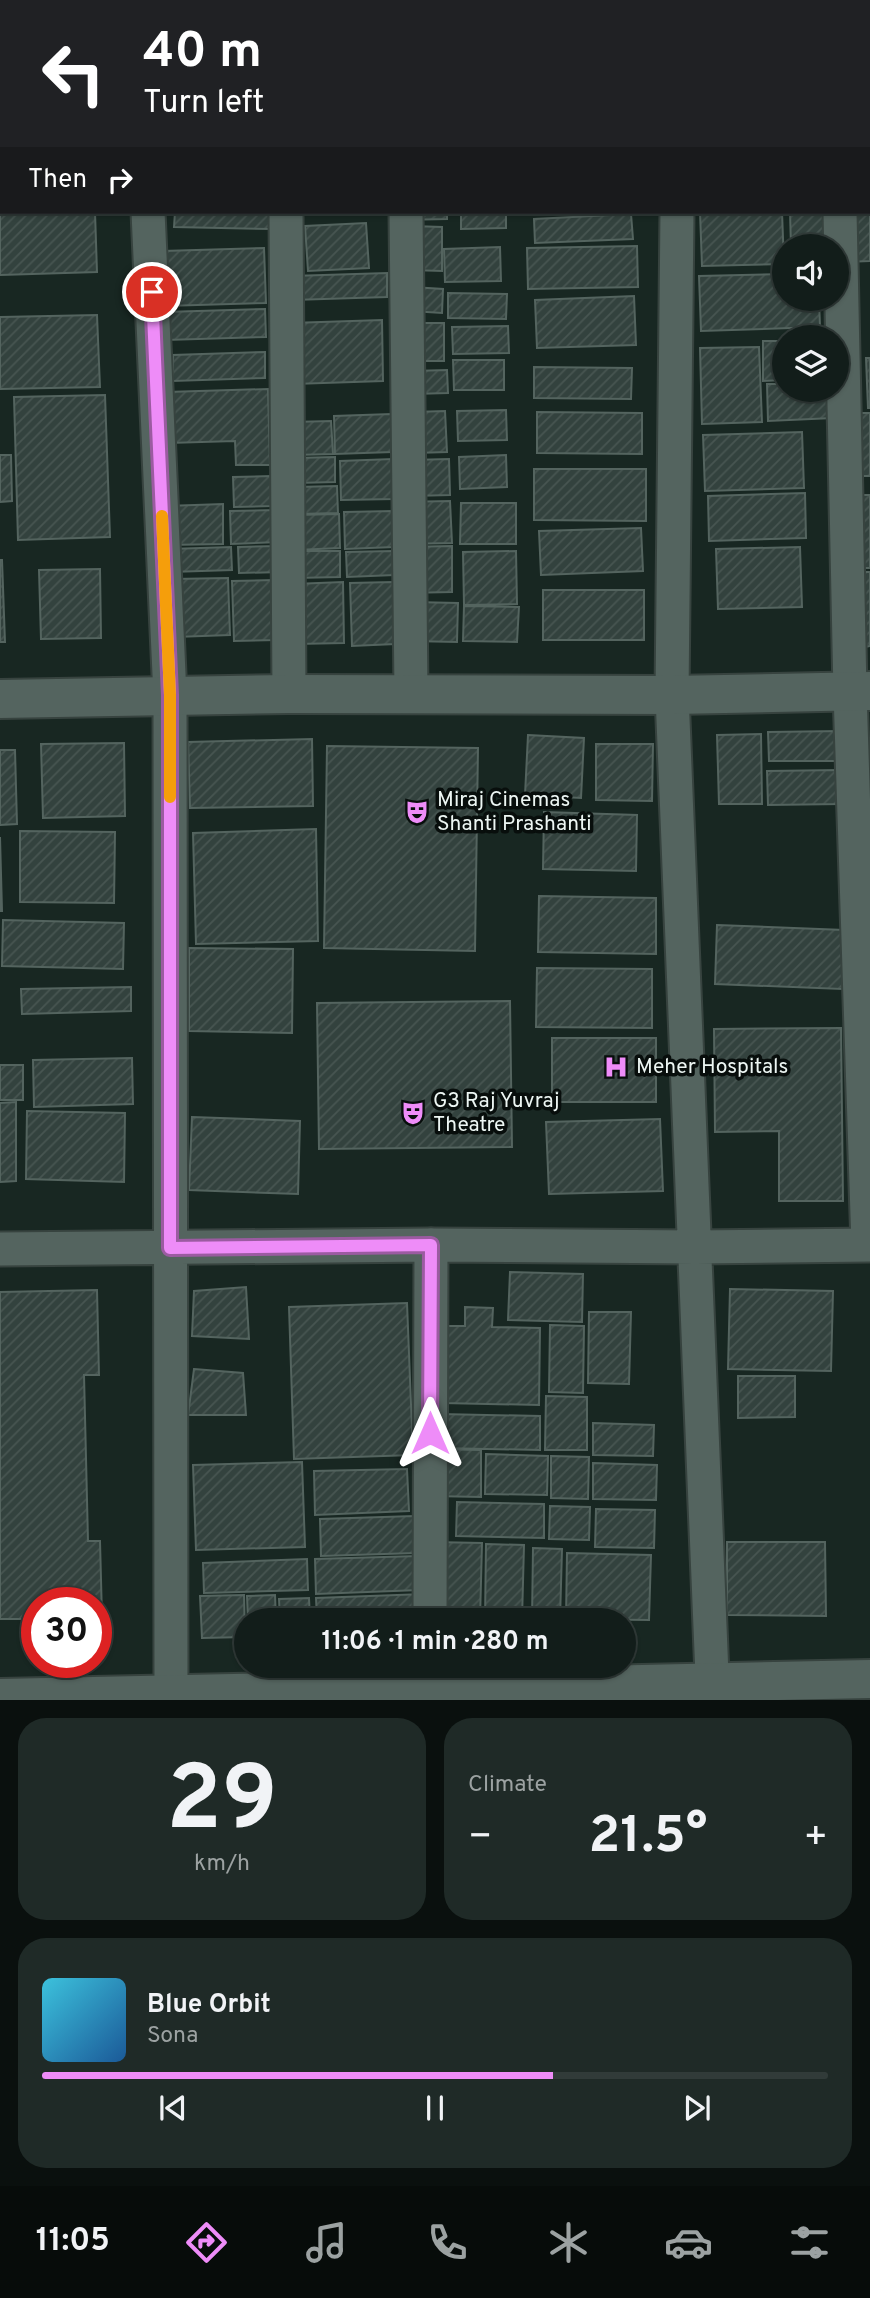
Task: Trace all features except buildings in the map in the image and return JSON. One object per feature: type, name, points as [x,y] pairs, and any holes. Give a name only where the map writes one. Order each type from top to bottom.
[{"type":"street","points":[[148,214],[170,695],[171,1697]]},
{"type":"street","points":[[286,214],[289,694]]},
{"type":"street","points":[[405,214],[411,693]]},
{"type":"street","points":[[677,214],[672,695],[713,1691]]},
{"type":"street","points":[[0,1249],[869,1245],[860,691],[840,214]]},
{"type":"street","points":[[0,699],[170,695],[672,695],[860,691]]},
{"type":"street","points":[[429,1608],[431,1245]]},
{"type":"street","points":[[0,1698],[171,1697],[429,1685],[713,1691],[870,1679]]},
{"type":"slow traffic","points":[[162,516],[170,695],[170,797]]},
{"type":"place","name":"Miraj Cinemas Shanti Prashanti","points":[[417,812]]},
{"type":"place","name":"Meher Hospitals","points":[[616,1067]]},
{"type":"place","name":"G3 Raj Yuvraj Theatre","points":[[413,1113]]},
{"type":"route","points":[[152,292],[170,695],[170,1248],[431,1245],[430,1433]]}]
